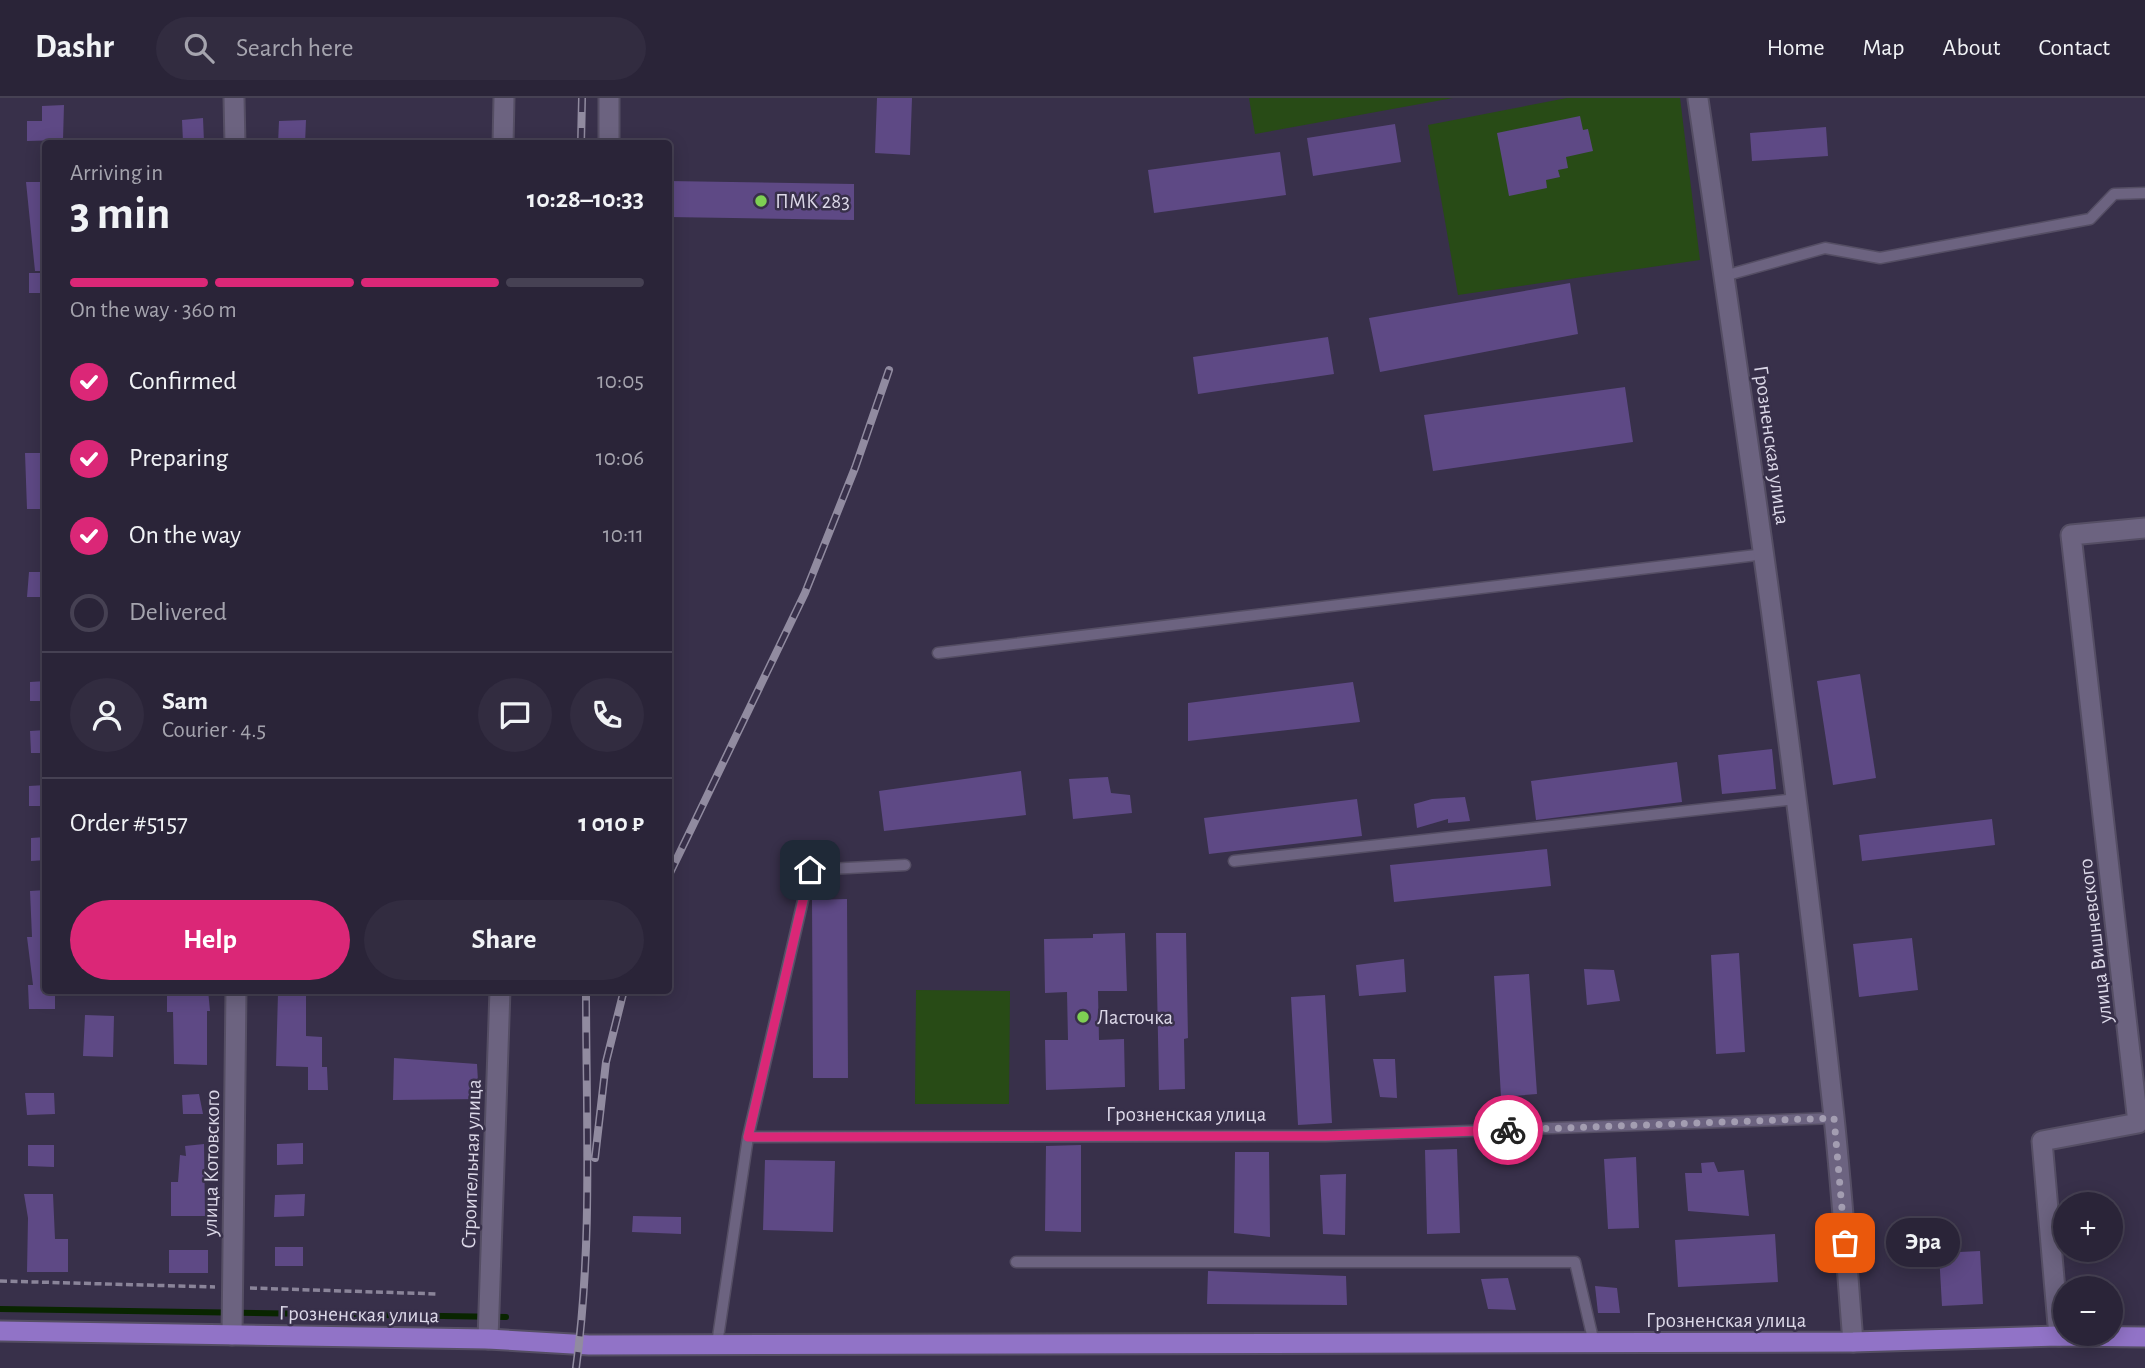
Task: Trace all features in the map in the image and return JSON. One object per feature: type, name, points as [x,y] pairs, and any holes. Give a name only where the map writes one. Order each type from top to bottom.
[{"type":"main road","name":"Грозненская улица","points":[[0,1331],[488,1339],[589,1345],[1853,1342],[2053,1336]]},
{"type":"main road","name":"Грозненская улица","points":[[2123,1337],[2145,1337]]},
{"type":"street","points":[[234,98],[234,140]]},
{"type":"street","points":[[503,140],[504,98]]},
{"type":"street","points":[[609,98],[609,140]]},
{"type":"street","name":"Грозненская улица","points":[[1698,99],[1765,554],[1796,799],[1834,1118],[1853,1342]]},
{"type":"street","name":"улица Вишневского","points":[[2054,1276],[2042,1141],[2138,1123],[2071,535],[2145,528]]},
{"type":"street","name":"улица Котовского","points":[[232,1335],[236,994]]},
{"type":"street","name":"Строительная улица","points":[[488,1339],[500,994]]},
{"type":"lane","points":[[1724,276],[1825,248],[1880,258],[2090,219],[2114,194],[2145,193]]},
{"type":"lane","points":[[938,653],[1765,554]]},
{"type":"lane","points":[[1234,861],[1796,799]]},
{"type":"lane","points":[[717,1344],[748,1137],[810,870],[905,865]]},
{"type":"lane","name":"Грозненская улица","points":[[748,1137],[1326,1136],[1834,1118]]},
{"type":"lane","points":[[1016,1262],[1574,1262],[1594,1343]]},
{"type":"green space","points":[[1249,98],[1453,98],[1255,134]]},
{"type":"green space","points":[[1567,98],[1680,98],[1700,260],[1458,295],[1428,125]]},
{"type":"green space","points":[[916,990],[1010,991],[1009,1104],[915,1104]]},
{"type":"building","points":[[877,98],[912,98],[910,155],[875,153]]},
{"type":"building","points":[[64,105],[63,140],[27,141],[27,121],[42,121],[42,106]]},
{"type":"building","points":[[1580,116],[1583,130],[1588,129],[1593,151],[1566,157],[1568,168],[1558,170],[1560,177],[1546,180],[1547,188],[1509,196],[1497,133]]},
{"type":"building","points":[[203,118],[204,140],[183,140],[182,120]]},
{"type":"building","points":[[306,120],[305,140],[278,140],[279,121]]},
{"type":"building","points":[[1395,124],[1401,162],[1313,176],[1307,138]]},
{"type":"building","points":[[1826,127],[1828,156],[1752,161],[1750,133]]},
{"type":"building","points":[[1280,152],[1286,195],[1154,213],[1148,170]]},
{"type":"building","name":"ПМК 283","points":[[672,181],[854,184],[854,220],[672,217]]},
{"type":"building","points":[[26,182],[42,182],[42,271],[35,271]]},
{"type":"building","points":[[29,273],[42,273],[42,293],[29,293]]},
{"type":"building","points":[[1570,283],[1578,334],[1380,372],[1369,318]]},
{"type":"building","points":[[1328,337],[1334,374],[1198,394],[1193,357]]},
{"type":"building","points":[[1625,387],[1633,442],[1433,471],[1424,415]]},
{"type":"building","points":[[25,453],[42,453],[42,509],[27,509]]},
{"type":"building","points":[[29,572],[42,572],[42,597],[27,597]]},
{"type":"building","points":[[1860,674],[1876,778],[1833,785],[1817,681]]},
{"type":"building","points":[[42,681],[42,701],[30,701],[30,682]]},
{"type":"building","points":[[1353,682],[1360,722],[1188,741],[1188,703]]},
{"type":"building","points":[[42,730],[42,753],[31,753],[30,731]]},
{"type":"building","points":[[1772,749],[1776,789],[1722,794],[1718,755]]},
{"type":"building","points":[[1677,762],[1682,802],[1536,820],[1531,781]]},
{"type":"building","points":[[1021,771],[1026,815],[884,831],[879,791]]},
{"type":"building","points":[[1108,777],[1111,793],[1130,795],[1132,813],[1073,819],[1069,779]]},
{"type":"building","points":[[42,785],[42,806],[29,806],[29,786]]},
{"type":"building","points":[[1465,797],[1470,821],[1448,823],[1448,819],[1417,828],[1414,804],[1432,799]]},
{"type":"building","points":[[1357,799],[1362,836],[1209,854],[1204,818]]},
{"type":"building","points":[[1992,819],[1995,845],[1862,861],[1859,835]]},
{"type":"building","points":[[42,837],[42,860],[31,861],[31,838]]},
{"type":"building","points":[[1547,849],[1551,886],[1394,902],[1390,865]]},
{"type":"building","points":[[42,890],[42,994],[55,994],[55,1009],[29,1009],[28,985],[33,985],[27,937],[32,937],[30,891]]},
{"type":"building","points":[[847,899],[848,1078],[813,1078],[812,900]]},
{"type":"building","points":[[1125,933],[1127,991],[1098,991],[1099,1040],[1124,1039],[1125,1087],[1046,1090],[1045,1040],[1068,1040],[1067,992],[1045,993],[1044,939],[1093,938],[1093,934]]},
{"type":"building","points":[[1156,933],[1186,933],[1188,1038],[1184,1039],[1185,1089],[1159,1090]]},
{"type":"building","points":[[1912,938],[1918,990],[1859,997],[1853,944]]},
{"type":"building","points":[[1739,953],[1745,1052],[1716,1054],[1711,955]]},
{"type":"building","points":[[1404,959],[1406,992],[1359,996],[1356,965]]},
{"type":"building","points":[[1584,969],[1614,970],[1620,1001],[1587,1005]]},
{"type":"building","points":[[1529,974],[1537,1094],[1501,1097],[1494,976]]},
{"type":"building","points":[[167,994],[208,994],[207,1065],[174,1064],[173,1012],[167,1012]]},
{"type":"building","points":[[278,994],[306,994],[306,1036],[322,1037],[322,1067],[327,1067],[328,1090],[308,1090],[308,1067],[276,1066]]},
{"type":"building","points":[[1325,995],[1332,1123],[1298,1125],[1291,997]]},
{"type":"building","points":[[85,1015],[114,1016],[113,1057],[83,1056]]},
{"type":"building","points":[[394,1058],[477,1064],[479,1099],[393,1100]]},
{"type":"building","points":[[1373,1059],[1395,1059],[1397,1098],[1380,1097]]},
{"type":"building","points":[[25,1093],[54,1093],[55,1114],[27,1115]]},
{"type":"building","points":[[199,1094],[203,1114],[183,1114],[182,1095]]},
{"type":"building","points":[[303,1143],[303,1164],[277,1165],[277,1144]]},
{"type":"building","points":[[204,1144],[205,1216],[171,1216],[171,1182],[178,1182],[180,1155],[186,1156],[185,1146]]},
{"type":"building","points":[[28,1145],[54,1145],[54,1167],[28,1166]]},
{"type":"building","points":[[1081,1145],[1081,1232],[1045,1231],[1046,1146]]},
{"type":"building","points":[[1457,1149],[1460,1233],[1427,1234],[1425,1150]]},
{"type":"building","points":[[1235,1152],[1269,1152],[1270,1237],[1234,1233]]},
{"type":"building","points":[[1636,1157],[1639,1228],[1608,1229],[1604,1159]]},
{"type":"building","points":[[765,1160],[835,1161],[833,1232],[763,1230]]},
{"type":"building","points":[[1714,1162],[1718,1172],[1744,1170],[1749,1216],[1688,1211],[1685,1173],[1702,1173],[1701,1163]]},
{"type":"building","points":[[1346,1174],[1345,1235],[1323,1234],[1320,1175]]},
{"type":"building","points":[[24,1194],[53,1194],[55,1239],[68,1239],[68,1272],[27,1272],[28,1218]]},
{"type":"building","points":[[305,1194],[304,1216],[274,1217],[275,1195]]},
{"type":"building","points":[[633,1216],[681,1217],[681,1234],[632,1232]]},
{"type":"building","points":[[1775,1234],[1778,1282],[1678,1287],[1675,1240]]},
{"type":"building","points":[[275,1247],[303,1247],[303,1266],[275,1266]]},
{"type":"building","points":[[169,1250],[208,1250],[208,1273],[169,1273]]},
{"type":"building","points":[[1980,1251],[1983,1304],[1942,1306],[1939,1253]]},
{"type":"building","points":[[1208,1271],[1346,1276],[1347,1305],[1207,1304]]},
{"type":"building","points":[[1508,1278],[1516,1310],[1488,1309],[1481,1279]]},
{"type":"building","points":[[1595,1286],[1617,1288],[1620,1313],[1598,1313]]},
{"type":"waterway","points":[[0,1309],[506,1317]]},
{"type":"railway","points":[[581,140],[582,98]]},
{"type":"railway","points":[[672,869],[805,593],[855,468],[889,370]]},
{"type":"railway","points":[[576,1368],[587,1227],[586,994]]},
{"type":"railway","points":[[595,1158],[606,1062],[623,994]]},
{"type":"way so far","points":[[1508,1130],[1834,1118],[1845,1243]]},
{"type":"place","name":"ПМК 283","points":[[761,201]]},
{"type":"place","name":"Ласточка","points":[[1083,1017]]},
{"type":"place","name":"Эра","points":[[1845,1243]]},
{"type":"route","points":[[810,870],[748,1137],[1326,1136],[1508,1130]]}]
